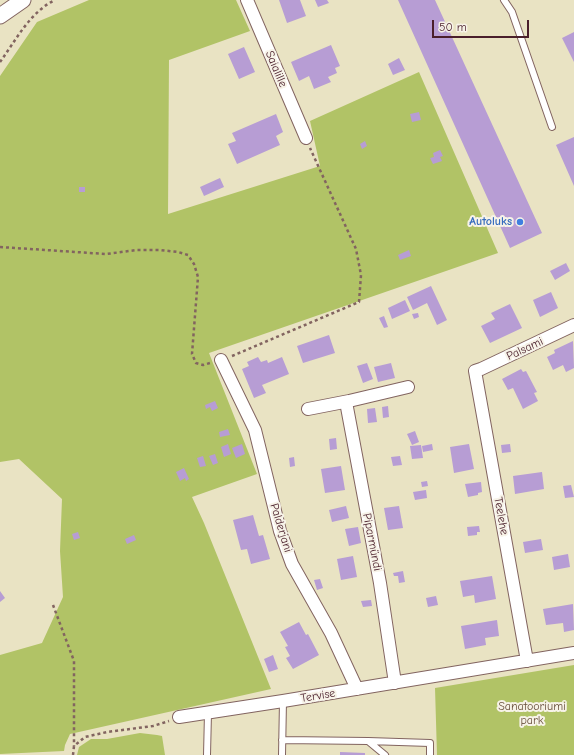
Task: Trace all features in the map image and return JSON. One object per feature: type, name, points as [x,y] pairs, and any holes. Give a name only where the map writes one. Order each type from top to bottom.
[{"type":"street","points":[[0,16],[23,0]]},
{"type":"street","name":"Saialille","points":[[247,0],[306,138]]},
{"type":"street","name":"Palsami","points":[[475,371],[574,325]]},
{"type":"street","name":"Palderjani","points":[[222,360],[255,430],[280,531],[292,564],[331,633],[357,689]]},
{"type":"street","name":"Teelehe","points":[[475,371],[527,661]]},
{"type":"street","points":[[308,409],[346,402],[408,387]]},
{"type":"street","name":"Piparmündi","points":[[346,402],[380,583],[395,683]]},
{"type":"street","name":"Tervise","points":[[179,717],[283,702],[574,653]]},
{"type":"lane","points":[[504,0],[512,12],[552,127]]},
{"type":"lane","points":[[282,755],[283,702]]},
{"type":"lane","points":[[207,755],[208,713]]},
{"type":"lane","points":[[282,740],[430,743],[430,755]]},
{"type":"lane","points":[[368,741],[385,755]]},
{"type":"path","points":[[0,62],[31,18],[42,6],[54,0]]},
{"type":"path","points":[[0,248],[106,254],[137,250],[160,250],[188,255],[194,264],[198,277],[192,354],[196,363],[203,365],[222,360],[359,302],[361,275],[356,249],[306,138]]},
{"type":"path","points":[[53,605],[74,661],[73,755]]},
{"type":"path","points":[[74,746],[84,737],[107,732],[153,726],[179,717]]},
{"type":"green space","points":[[89,0],[236,0],[250,31],[169,60],[168,214],[320,166],[310,121],[419,72],[498,253],[209,353],[257,474],[192,497],[204,523],[271,689],[70,734],[64,751],[0,754],[0,655],[42,643],[63,597],[60,551],[62,499],[19,459],[0,462],[0,76],[37,22]]},
{"type":"green space","name":"Sanatooriumi park","points":[[574,665],[574,755],[437,755],[435,688]]},
{"type":"green space","points":[[140,733],[162,736],[165,755],[77,755],[79,747],[91,739],[107,739]]},
{"type":"building","points":[[279,0],[300,0],[306,16],[287,23]]},
{"type":"building","points":[[315,0],[327,0],[329,3],[318,7]]},
{"type":"building","points":[[398,0],[435,0],[542,233],[510,248]]},
{"type":"building","points":[[574,32],[574,62],[562,38]]},
{"type":"building","points":[[331,45],[340,66],[335,68],[337,73],[328,77],[331,82],[314,89],[309,76],[299,81],[291,62]]},
{"type":"building","points":[[244,47],[255,72],[239,79],[228,54]]},
{"type":"building","points":[[399,58],[405,70],[393,75],[388,64]]},
{"type":"building","points":[[419,112],[421,120],[412,122],[410,114]]},
{"type":"building","points":[[276,114],[283,132],[276,136],[280,145],[237,164],[228,144],[236,141],[232,133]]},
{"type":"building","points":[[574,137],[574,186],[556,145]]},
{"type":"building","points":[[365,141],[367,146],[362,149],[360,144]]},
{"type":"building","points":[[440,150],[443,156],[440,157],[442,161],[433,164],[430,158],[434,157],[433,153]]},
{"type":"building","points":[[220,178],[224,187],[204,196],[200,187]]},
{"type":"building","points":[[79,187],[85,187],[85,192],[79,192]]},
{"type":"building","points":[[409,250],[411,256],[400,260],[398,255]]},
{"type":"building","points":[[566,263],[570,271],[555,280],[550,271]]},
{"type":"building","points":[[431,286],[447,320],[437,325],[427,303],[413,310],[407,297]]},
{"type":"building","points":[[551,292],[558,308],[540,317],[533,300]]},
{"type":"building","points":[[405,300],[410,311],[392,319],[388,308]]},
{"type":"building","points":[[510,304],[522,328],[490,343],[481,326],[495,319],[491,313]]},
{"type":"building","points":[[418,313],[419,317],[414,319],[412,314]]},
{"type":"building","points":[[384,316],[388,327],[384,328],[379,318]]},
{"type":"building","points":[[329,335],[335,353],[303,363],[297,346]]},
{"type":"building","points":[[573,341],[574,368],[566,372],[563,365],[553,370],[547,357],[555,353],[554,350]]},
{"type":"building","points":[[258,357],[261,362],[267,360],[268,363],[282,357],[289,374],[262,385],[266,393],[254,398],[242,369],[249,366],[247,362]]},
{"type":"building","points":[[367,363],[373,379],[363,383],[357,366]]},
{"type":"building","points":[[391,363],[395,378],[378,382],[374,367]]},
{"type":"building","points":[[521,369],[523,372],[526,371],[537,392],[534,393],[538,401],[523,409],[513,388],[508,390],[502,379]]},
{"type":"building","points":[[215,401],[218,408],[212,411],[210,407],[206,409],[205,405]]},
{"type":"building","points":[[388,406],[389,417],[383,418],[382,407]]},
{"type":"building","points":[[375,408],[377,422],[368,423],[367,409]]},
{"type":"building","points":[[228,429],[230,435],[220,437],[219,432]]},
{"type":"building","points":[[415,431],[419,442],[412,445],[407,434]]},
{"type":"building","points":[[336,438],[337,449],[330,450],[329,439]]},
{"type":"building","points":[[228,444],[231,454],[224,457],[221,447]]},
{"type":"building","points":[[242,444],[245,454],[236,458],[232,448]]},
{"type":"building","points":[[432,444],[433,450],[423,452],[422,446]]},
{"type":"building","points":[[469,444],[474,469],[454,473],[450,447]]},
{"type":"building","points":[[510,444],[511,452],[502,453],[501,445]]},
{"type":"building","points":[[421,445],[423,458],[412,459],[410,446]]},
{"type":"building","points":[[215,454],[218,463],[213,465],[209,456]]},
{"type":"building","points":[[203,456],[206,466],[200,467],[197,458]]},
{"type":"building","points":[[400,456],[402,465],[393,466],[391,457]]},
{"type":"building","points":[[294,457],[295,466],[290,467],[289,458]]},
{"type":"building","points":[[341,466],[345,490],[325,493],[321,469]]},
{"type":"building","points":[[184,468],[189,479],[186,481],[185,478],[180,481],[176,472]]},
{"type":"building","points":[[542,472],[544,489],[515,494],[513,476]]},
{"type":"building","points":[[427,481],[428,486],[422,487],[421,482]]},
{"type":"building","points":[[481,482],[482,492],[478,493],[478,495],[468,497],[465,484]]},
{"type":"building","points":[[571,485],[574,497],[565,498],[563,486]]},
{"type":"building","points":[[426,490],[427,498],[415,500],[413,492]]},
{"type":"building","points":[[346,506],[349,518],[332,522],[329,510]]},
{"type":"building","points":[[399,506],[403,528],[388,530],[384,508]]},
{"type":"building","points":[[253,515],[259,536],[263,535],[270,559],[251,564],[247,549],[241,550],[233,520]]},
{"type":"building","points":[[479,526],[480,532],[477,532],[477,535],[468,536],[467,527]]},
{"type":"building","points":[[358,527],[361,543],[349,546],[345,529]]},
{"type":"building","points":[[78,532],[80,538],[74,540],[72,534]]},
{"type":"building","points":[[134,535],[136,540],[127,544],[125,539]]},
{"type":"building","points":[[541,539],[543,550],[525,553],[523,542]]},
{"type":"building","points":[[568,554],[570,567],[554,570],[552,557]]},
{"type":"building","points":[[353,556],[357,577],[341,580],[337,559]]},
{"type":"building","points":[[403,571],[405,582],[399,583],[398,576],[394,576],[393,573]]},
{"type":"building","points":[[492,576],[496,599],[475,603],[474,595],[463,597],[460,581]]},
{"type":"building","points":[[320,579],[323,588],[317,590],[314,580]]},
{"type":"building","points":[[0,591],[5,598],[0,602]]},
{"type":"building","points":[[436,596],[438,605],[428,607],[426,598]]},
{"type":"building","points":[[371,600],[372,606],[363,607],[361,601]]},
{"type":"building","points":[[573,604],[574,630],[564,632],[563,623],[546,625],[543,609]]},
{"type":"building","points":[[497,620],[499,636],[485,638],[486,645],[465,649],[461,626]]},
{"type":"building","points":[[299,622],[306,635],[308,634],[319,655],[293,669],[286,658],[290,656],[285,647],[288,646],[280,632]]},
{"type":"building","points":[[273,655],[278,669],[269,672],[264,659]]},
{"type":"building","points":[[340,752],[365,753],[365,755],[340,755]]},
{"type":"place","name":"Autoluks","points":[[520,222]]}]
